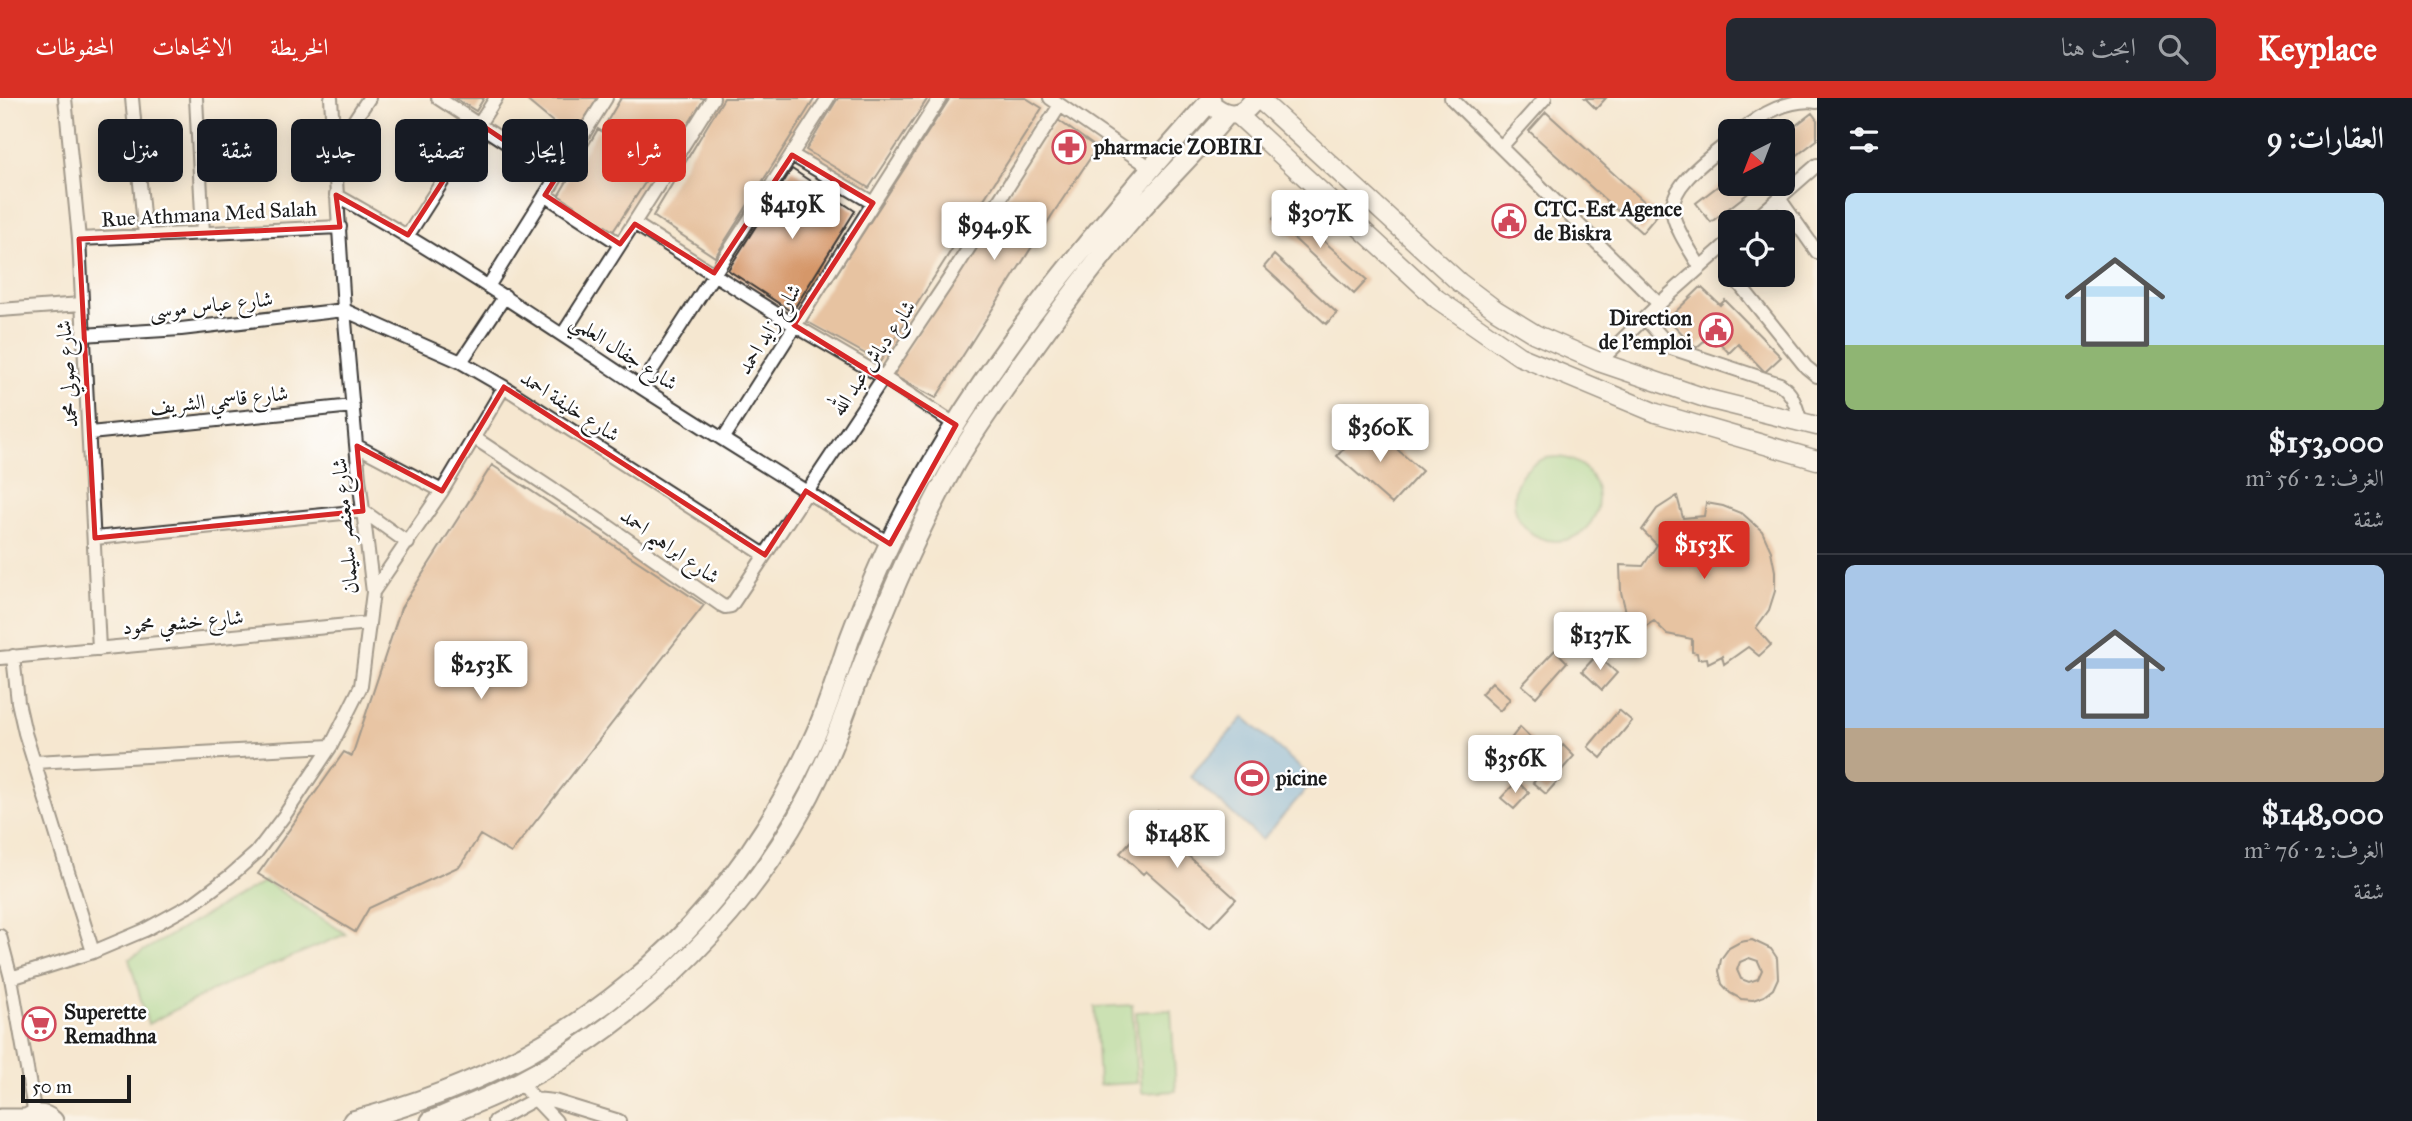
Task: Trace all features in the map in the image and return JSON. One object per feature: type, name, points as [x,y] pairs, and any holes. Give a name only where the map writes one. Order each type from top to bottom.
[{"type":"main road","points":[[353,1121],[440,1094],[498,1070],[539,1048],[624,989],[675,943],[724,889],[764,834],[813,741],[851,635],[890,544],[909,504],[956,425],[1042,299],[1210,99],[1219,111],[1232,114],[1246,110],[1256,98]]},
{"type":"main road","points":[[431,1121],[502,1091],[541,1070],[628,1011],[662,983],[708,937],[765,867],[795,822],[826,761],[902,568],[955,463],[1089,270],[1136,213],[1232,114]]},
{"type":"main road","points":[[0,1119],[42,1119]]},
{"type":"street","name":"شارع صولي محمد","points":[[65,98],[79,239],[99,649]]},
{"type":"street","points":[[132,98],[145,236]]},
{"type":"street","points":[[195,98],[203,233]]},
{"type":"street","name":"شارع معنصر سليمان","points":[[331,98],[332,119]]},
{"type":"street","points":[[355,119],[369,98]]},
{"type":"street","points":[[439,98],[472,119]]},
{"type":"street","points":[[483,119],[496,98]]},
{"type":"street","points":[[588,127],[606,98]]},
{"type":"street","points":[[563,334],[713,98]]},
{"type":"street","points":[[641,387],[828,98]]},
{"type":"street","name":"شارع زايد احمد","points":[[723,439],[940,98]]},
{"type":"street","points":[[1256,98],[1459,282],[1496,310],[1535,334],[1599,362],[1708,399],[1809,424]]},
{"type":"street","points":[[1451,98],[1659,304]]},
{"type":"street","points":[[1502,147],[1545,98]]},
{"type":"street","points":[[1055,101],[1151,168]]},
{"type":"street","name":"شارع دباش عبد الله","points":[[806,491],[883,377],[1055,101]]},
{"type":"street","points":[[1757,119],[1767,111],[1797,101],[1817,102]]},
{"type":"street","points":[[1232,114],[1437,299],[1519,356],[1656,413],[1817,460]]},
{"type":"street","points":[[1700,267],[1673,215],[1673,200],[1691,175],[1718,151]]},
{"type":"street","points":[[792,155],[873,203]]},
{"type":"street","points":[[1766,210],[1817,165]]},
{"type":"street","name":"شارع معنصر سليمان","points":[[11,978],[93,952],[145,930],[194,903],[230,876],[256,853],[284,817],[331,746],[361,686],[373,592],[344,310],[335,182]]},
{"type":"street","points":[[408,235],[442,182]]},
{"type":"street","points":[[489,285],[553,182]]},
{"type":"street","name":"شارع جفال العلمي","points":[[336,195],[489,285],[641,387],[890,544]]},
{"type":"street","points":[[545,195],[620,244]]},
{"type":"street","points":[[1779,198],[1817,252]]},
{"type":"street","points":[[635,224],[956,425]]},
{"type":"street","name":"Rue Athmana Med Salah","points":[[79,239],[340,227]]},
{"type":"street","points":[[1599,362],[1718,251]]},
{"type":"street","points":[[1715,254],[1718,258]]},
{"type":"street","points":[[1741,287],[1806,367],[1817,376]]},
{"type":"street","points":[[461,362],[505,296]]},
{"type":"street","points":[[0,310],[81,304]]},
{"type":"street","name":"شارع عباس موسى","points":[[82,335],[181,329],[344,310]]},
{"type":"street","name":"شارع خليفة احمد","points":[[344,310],[461,362],[765,555]]},
{"type":"street","points":[[1645,318],[1671,348],[1780,384],[1789,391],[1809,424]]},
{"type":"street","points":[[373,592],[442,491],[503,387]]},
{"type":"street","name":"شارع قاسمي الشريف","points":[[90,433],[353,406]]},
{"type":"street","name":"شارع ابراهيم احمد","points":[[473,437],[725,607],[734,603],[806,491]]},
{"type":"street","points":[[357,446],[442,491]]},
{"type":"street","points":[[95,538],[363,511],[408,543]]},
{"type":"street","name":"شارع خشعي محمود","points":[[6,657],[369,624]]},
{"type":"street","points":[[6,657],[51,821],[76,892],[93,952]]},
{"type":"street","points":[[34,762],[331,746]]},
{"type":"street","points":[[0,936],[42,1119]]},
{"type":"street","points":[[518,1081],[556,1121]]},
{"type":"street","points":[[495,1121],[535,1099],[554,1101],[620,1121]]},
{"type":"highlighted area","points":[[480,124],[557,176],[545,195],[620,244],[635,224],[714,273],[792,155],[873,203],[794,325],[956,425],[890,544],[806,491],[765,555],[504,387],[442,491],[357,446],[363,511],[95,538],[79,239],[340,227],[336,195],[408,235]]},
{"type":"green space","points":[[1556,457],[1579,464],[1591,476],[1598,499],[1591,522],[1579,534],[1556,541],[1533,534],[1521,522],[1514,499],[1521,476],[1533,464]]},
{"type":"green space","points":[[265,881],[346,934],[217,988],[148,1024],[129,959]]},
{"type":"green space","points":[[1132,1005],[1137,1083],[1099,1085],[1095,1007]]},
{"type":"green space","points":[[1171,1010],[1176,1091],[1142,1093],[1136,1012]]},
{"type":"water","name":"picine","points":[[1244,717],[1314,780],[1262,840],[1190,776]]},
{"type":"building","points":[[455,98],[484,98],[476,111]]},
{"type":"building","points":[[524,98],[598,98],[584,119],[549,119]]},
{"type":"building","points":[[621,98],[705,98],[686,128],[686,119],[609,119]]},
{"type":"building","points":[[724,98],[815,98],[715,257],[653,216],[673,182],[686,182],[686,161]]},
{"type":"building","points":[[838,98],[928,98],[869,188],[806,150]]},
{"type":"building","points":[[950,98],[1026,98],[1042,108],[880,362],[806,321]]},
{"type":"building","points":[[1585,98],[1606,98],[1596,109]]},
{"type":"building","points":[[1546,112],[1658,214],[1642,233],[1529,131]]},
{"type":"building","points":[[1812,113],[1817,120],[1817,140],[1796,156],[1796,125]]},
{"type":"building","points":[[1058,120],[1097,148],[936,398],[890,374]]},
{"type":"building","points":[[598,129],[602,132],[602,182],[645,182],[610,236],[557,198],[567,182],[588,182],[588,146]]},
{"type":"building","points":[[792,169],[855,211],[792,312],[728,270]]},
{"type":"building","points":[[1718,186],[1718,196],[1745,196],[1726,210],[1718,210],[1718,217],[1711,222],[1696,203]]},
{"type":"building","points":[[1284,205],[1367,280],[1354,294],[1273,219]]},
{"type":"building","points":[[1274,255],[1337,313],[1326,324],[1264,267]]},
{"type":"building","name":"Direction de l'emploi","points":[[1701,287],[1720,305],[1725,300],[1781,357],[1765,372],[1738,344],[1729,353],[1718,341],[1705,340],[1696,348],[1668,319]]},
{"type":"building","points":[[1367,423],[1422,471],[1392,504],[1337,456]]},
{"type":"building","points":[[492,465],[704,605],[511,853],[480,835],[460,866],[369,908],[355,932],[258,874],[344,752],[352,756],[401,608]]},
{"type":"building","points":[[1677,496],[1683,518],[1704,516],[1706,503],[1743,514],[1762,531],[1771,551],[1775,591],[1769,610],[1756,628],[1771,645],[1759,656],[1748,647],[1724,664],[1722,656],[1708,663],[1707,658],[1698,659],[1697,653],[1692,652],[1692,639],[1667,634],[1654,621],[1641,629],[1636,617],[1628,620],[1621,592],[1620,565],[1643,566],[1657,545],[1642,530],[1657,509]]},
{"type":"building","points":[[1555,650],[1567,662],[1536,697],[1522,685]]},
{"type":"building","points":[[1597,655],[1617,673],[1602,690],[1582,671]]},
{"type":"building","points":[[1492,682],[1510,699],[1500,711],[1481,694]]},
{"type":"building","points":[[1619,710],[1632,721],[1601,758],[1588,747]]},
{"type":"building","points":[[1520,727],[1533,740],[1518,757],[1515,753],[1498,772],[1486,761],[1503,742],[1506,745]]},
{"type":"building","points":[[1563,745],[1574,756],[1559,773],[1562,776],[1546,794],[1533,783]]},
{"type":"building","points":[[1517,781],[1529,793],[1514,809],[1501,798]]},
{"type":"building","points":[[1158,811],[1183,833],[1174,843],[1236,899],[1210,927],[1146,871],[1143,874],[1120,853]]},
{"type":"building","points":[[1752,940],[1771,949],[1777,958],[1778,978],[1773,989],[1753,1000],[1741,999],[1730,993],[1722,984],[1719,971],[1721,959],[1729,948]],"holes":[[[1749,958],[1758,961],[1762,970],[1758,979],[1749,982],[1741,979],[1737,970],[1740,962]]]},
{"type":"place","name":"pharmacie ZOBIRI","points":[[1069,147]]},
{"type":"place","name":"CTC-Est Agence de Biskra","points":[[1509,221]]},
{"type":"place","name":"Direction de l'emploi","points":[[1716,330]]},
{"type":"place","name":"picine","points":[[1252,778]]},
{"type":"place","name":"Superette Remadhna","points":[[39,1024]]}]
